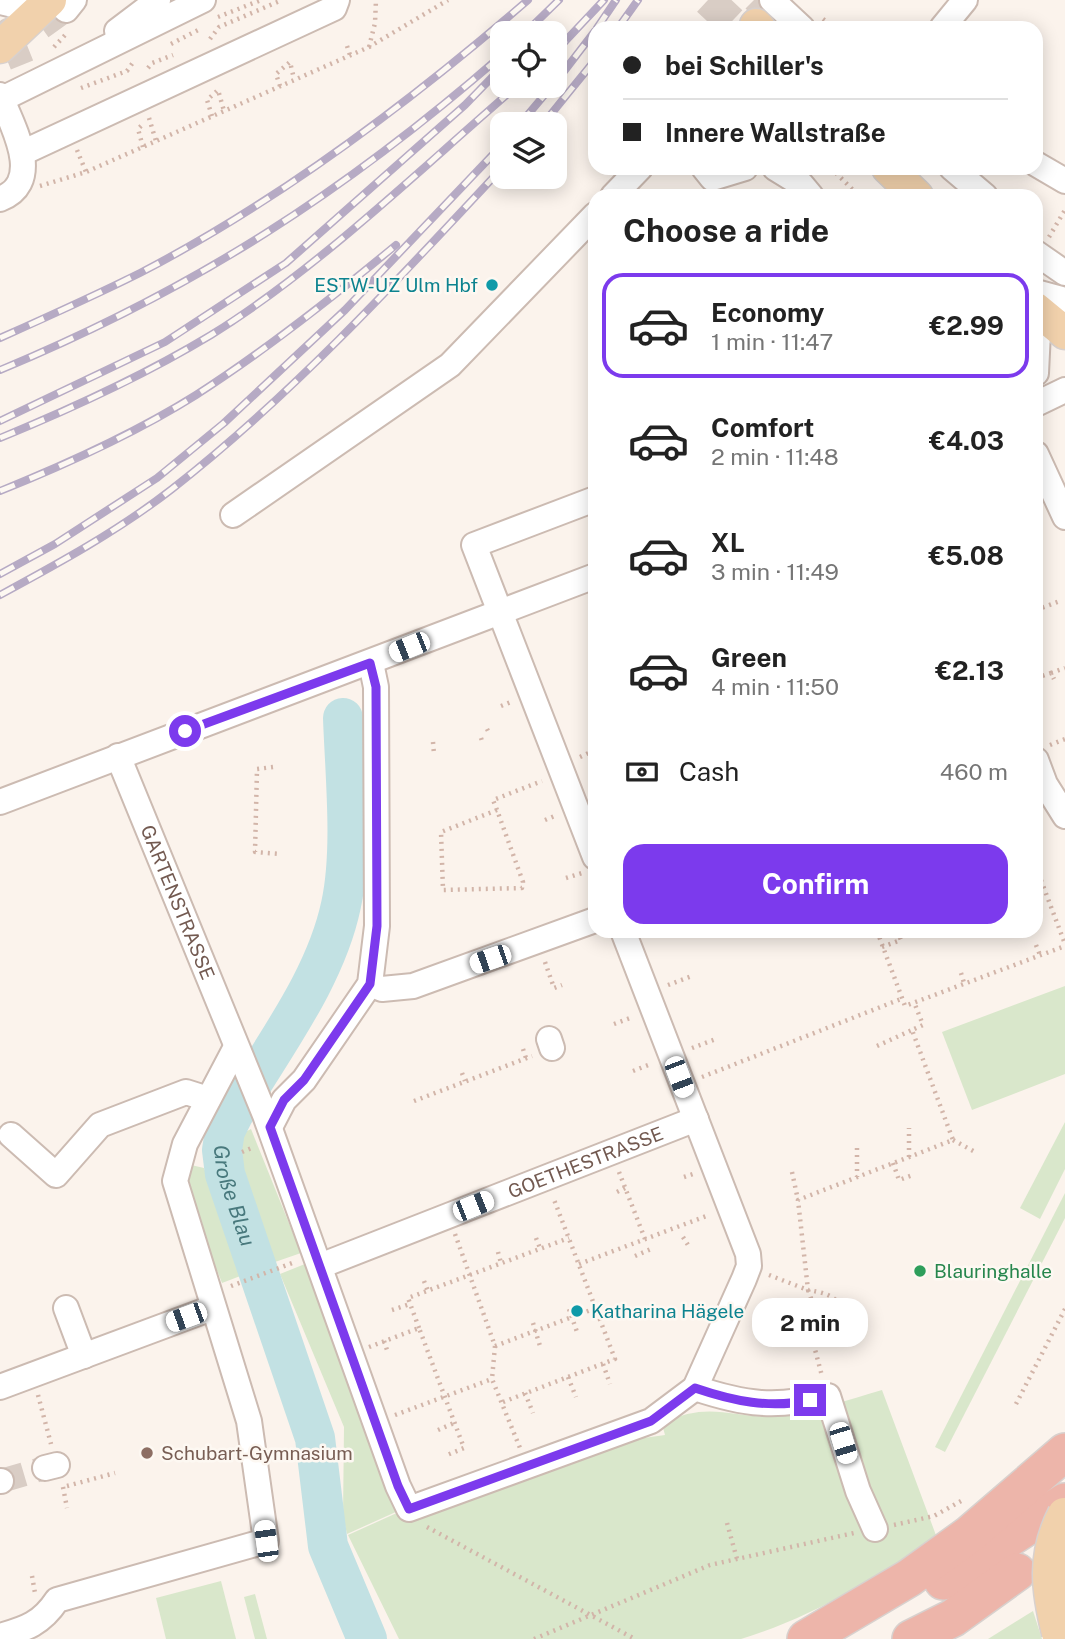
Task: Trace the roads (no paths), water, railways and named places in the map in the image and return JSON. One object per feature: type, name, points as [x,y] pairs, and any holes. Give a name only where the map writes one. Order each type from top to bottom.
[{"type":"highway","points":[[806,1639],[909,1578],[970,1534],[1065,1451]]},
{"type":"highway","points":[[813,1639],[840,1631],[901,1604],[1065,1509]]},
{"type":"highway","points":[[911,1639],[953,1618],[1017,1572]]},
{"type":"main road","points":[[0,47],[60,2]]},
{"type":"main road","points":[[895,175],[910,189]]},
{"type":"main road","points":[[1044,303],[1065,333]]},
{"type":"main road","points":[[1060,1636],[1048,1591],[1047,1572],[1049,1549],[1065,1509]]},
{"type":"street","points":[[63,71],[158,0]]},
{"type":"street","points":[[3,198],[18,186],[24,172],[22,153],[1,97],[63,71],[203,0]]},
{"type":"street","points":[[22,153],[334,8],[337,0]]},
{"type":"street","points":[[948,21],[965,0]]},
{"type":"street","points":[[4,3],[26,8],[60,2]]},
{"type":"street","points":[[767,18],[793,21]]},
{"type":"street","points":[[1043,168],[1065,181]]},
{"type":"street","points":[[620,189],[633,175]]},
{"type":"street","points":[[786,175],[805,189]]},
{"type":"street","points":[[939,175],[954,189]]},
{"type":"street","points":[[960,175],[977,189]]},
{"type":"street","points":[[233,515],[450,365],[588,222]]},
{"type":"street","points":[[1046,235],[1065,256]]},
{"type":"street","points":[[1043,258],[1065,273]]},
{"type":"street","points":[[1043,401],[1065,390]]},
{"type":"street","points":[[1043,469],[1065,517]]},
{"type":"street","points":[[588,502],[474,545],[500,612],[571,765],[588,831]]},
{"type":"street","points":[[0,802],[588,579]]},
{"type":"street","points":[[267,1121],[304,1080],[370,984],[377,926],[376,687],[370,663]]},
{"type":"street","name":"GARTENSTRASSE","points":[[118,756],[267,1121],[409,1509],[651,1421],[695,1388]]},
{"type":"street","points":[[1043,779],[1065,816]]},
{"type":"street","points":[[370,984],[382,989],[413,986],[588,923]]},
{"type":"street","points":[[626,938],[748,1260],[695,1388],[738,1402],[791,1404],[828,1396],[858,1491],[875,1529]]},
{"type":"street","points":[[0,1636],[29,1628],[49,1628],[57,1600],[266,1541],[249,1421],[212,1308],[212,1293],[178,1200],[175,1181],[186,1144],[208,1099],[239,1053]]},
{"type":"street","points":[[11,1135],[56,1175],[100,1125],[186,1092],[208,1099]]},
{"type":"street","name":"GOETHESTRASSE","points":[[320,1266],[695,1119]]},
{"type":"street","points":[[66,1308],[84,1356]]},
{"type":"street","points":[[0,1387],[212,1308]]},
{"type":"waterway","name":"Große Blau","points":[[343,718],[347,861],[341,905],[323,961],[295,1014],[233,1115],[225,1131],[222,1150],[225,1174],[315,1438],[328,1546],[367,1639]]},
{"type":"tunnel","points":[[708,0],[730,21]]},
{"type":"tunnel","points":[[754,0],[763,9]]},
{"type":"tunnel","points":[[22,65],[8,30],[38,30],[66,10]]},
{"type":"tunnel","points":[[1,1481],[45,1468]]},
{"type":"railway","points":[[0,338],[140,273],[192,245],[293,182],[437,76],[528,0]]},
{"type":"railway","points":[[537,21],[559,0]]},
{"type":"railway","points":[[567,39],[604,0]]},
{"type":"railway","points":[[602,21],[616,0]]},
{"type":"railway","points":[[623,21],[638,0]]},
{"type":"railway","points":[[567,67],[588,40]]},
{"type":"railway","points":[[0,370],[138,306],[264,234],[384,151],[490,65]]},
{"type":"railway","points":[[553,112],[588,69]]},
{"type":"railway","points":[[0,421],[165,342],[286,263],[465,105],[490,79]]},
{"type":"railway","points":[[0,438],[134,378],[211,335],[251,308],[330,249],[503,98]]},
{"type":"railway","points":[[530,112],[542,98]]},
{"type":"railway","points":[[0,574],[55,544],[157,478],[224,423],[345,310],[490,158]]},
{"type":"railway","points":[[0,595],[131,519],[216,453],[302,376],[490,181]]},
{"type":"railway","points":[[0,491],[100,448],[196,395],[298,323],[396,245]]},
{"type":"place","name":"ESTW-UZ Ulm Hbf","points":[[492,285]]},
{"type":"place","name":"Blauringhalle","points":[[920,1271]]},
{"type":"place","name":"Katharina Hägele","points":[[577,1311]]},
{"type":"place","name":"Schubart-Gymnasium","points":[[147,1453]]}]
